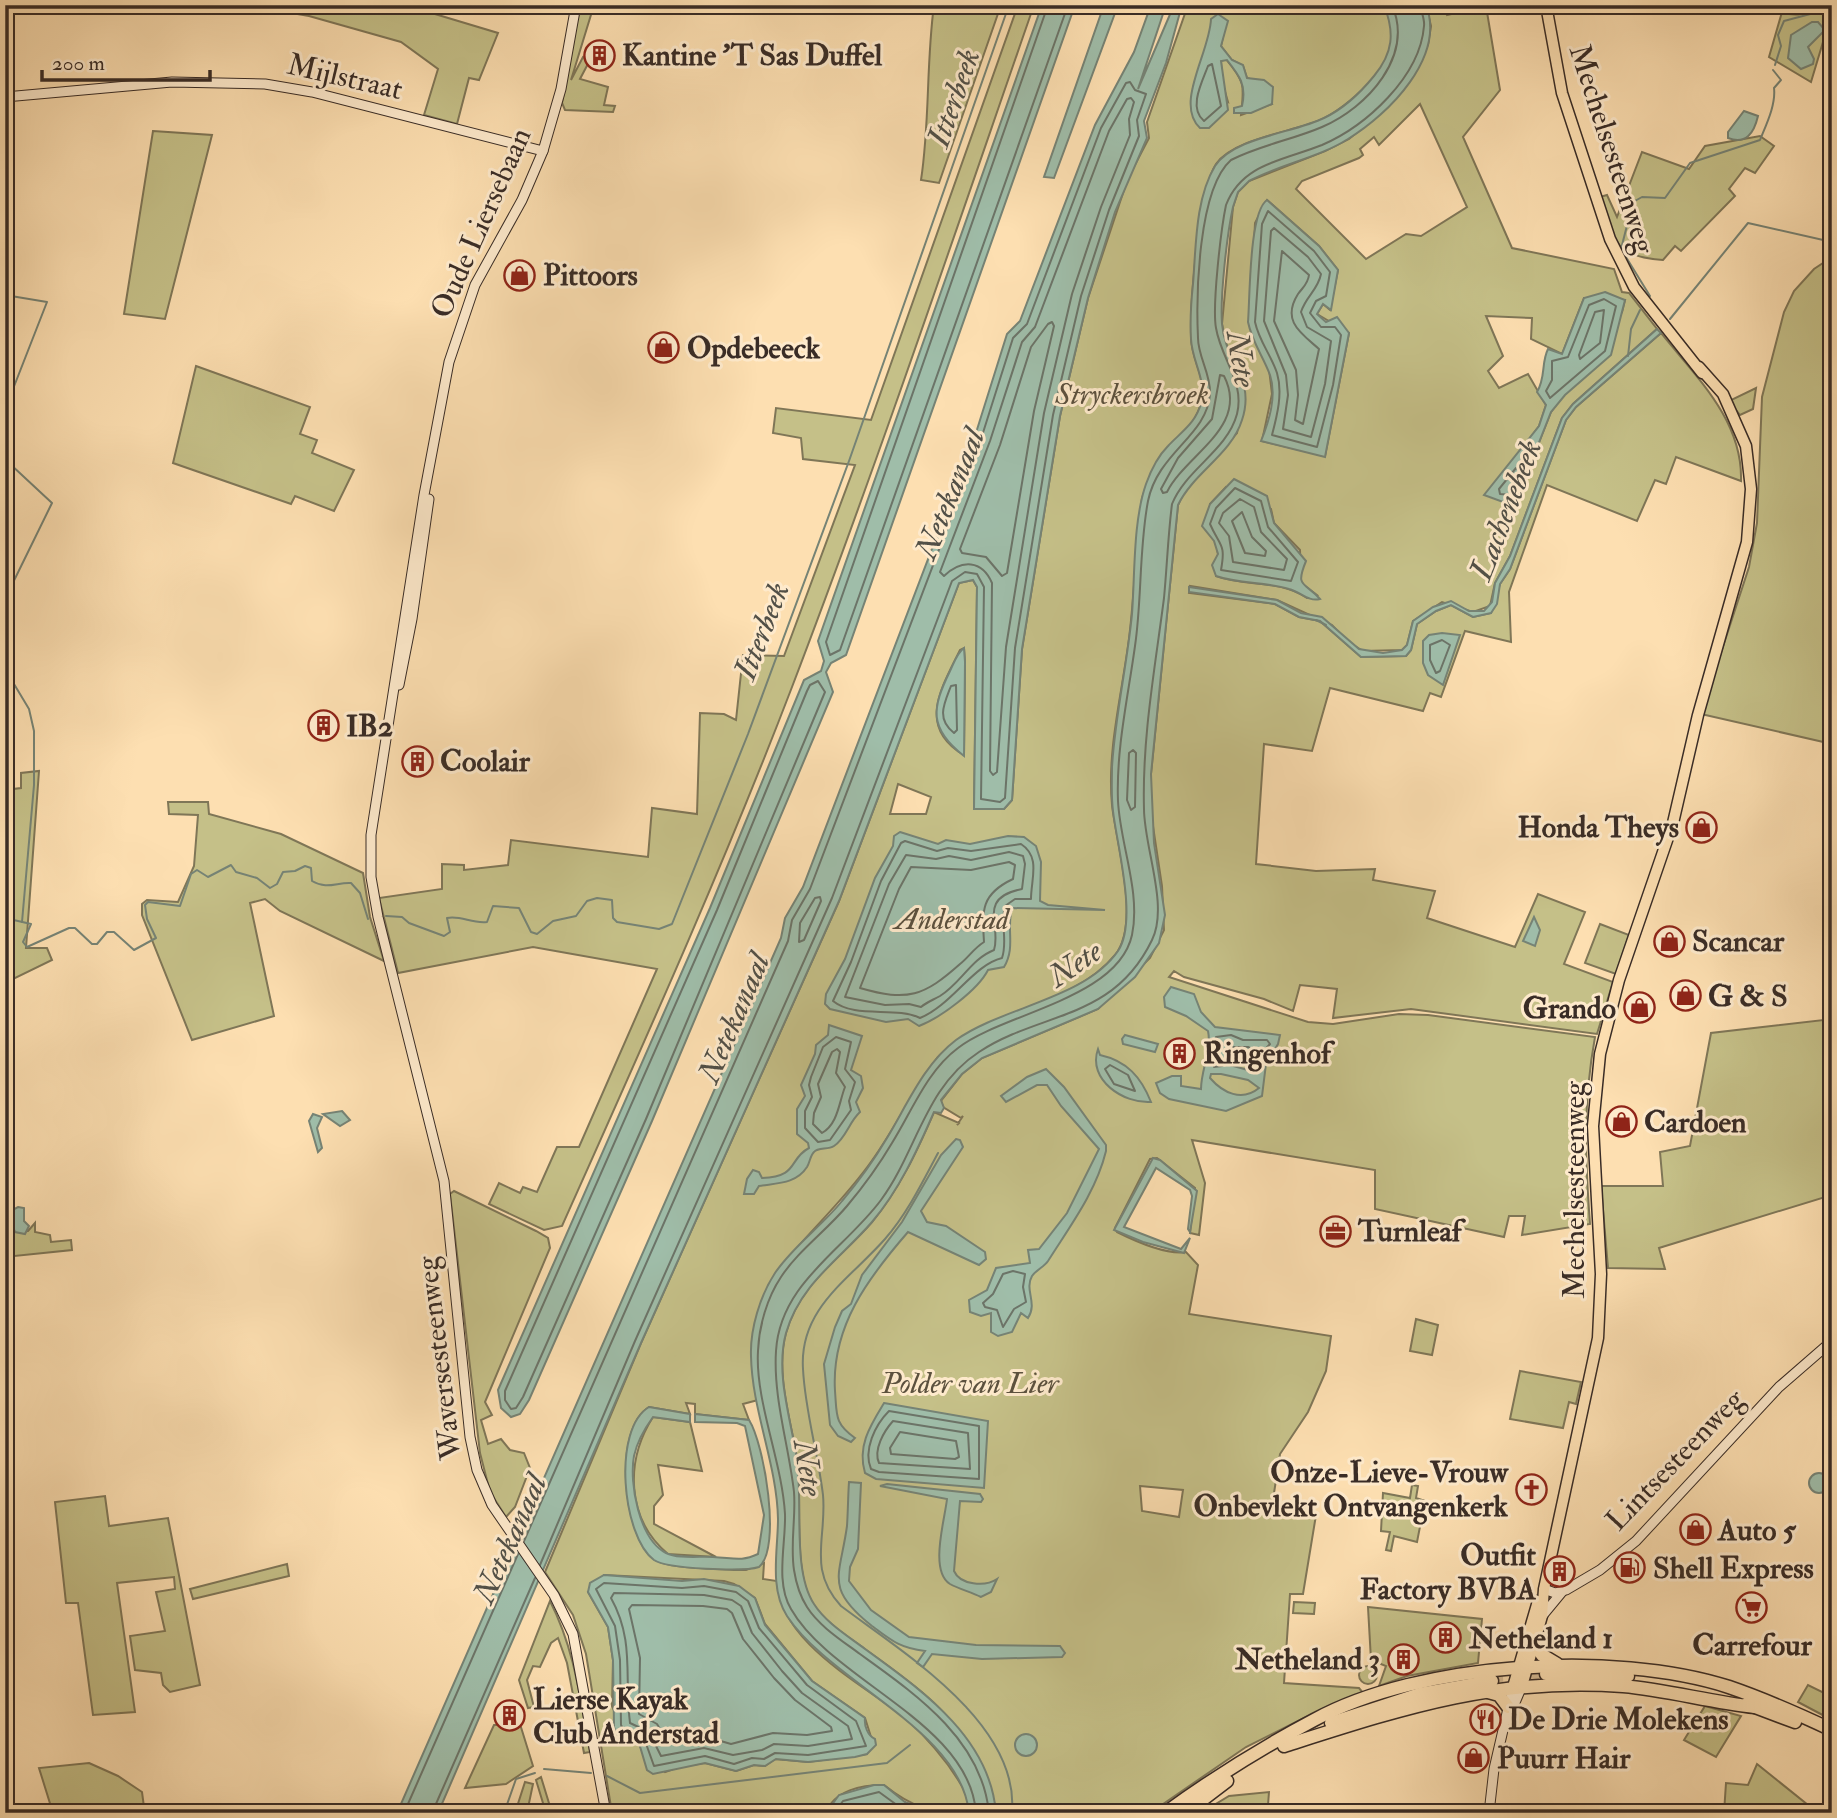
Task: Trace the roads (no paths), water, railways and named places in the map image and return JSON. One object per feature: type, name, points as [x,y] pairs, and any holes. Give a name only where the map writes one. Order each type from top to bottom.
[{"type":"highway","points":[[1534,1644],[1542,1655],[1557,1664]]},
{"type":"highway","points":[[1185,1813],[1314,1720],[1363,1700],[1441,1678],[1523,1667],[1557,1664],[1609,1666],[1700,1681],[1728,1687],[1832,1730]]},
{"type":"highway","points":[[1795,1714],[1723,1691],[1665,1680],[1546,1676],[1663,1684],[1755,1707],[1832,1737]]},
{"type":"highway","points":[[1165,1813],[1284,1742],[1328,1724],[1390,1702],[1489,1683],[1518,1687],[1622,1686],[1755,1707]]},
{"type":"highway","points":[[1489,1683],[1499,1695],[1507,1713]]},
{"type":"main road","name":"Oude Liersebaan","points":[[378,917],[371,877],[370,846],[388,729],[412,619],[428,516],[432,462],[449,362],[463,315],[543,151],[556,113],[576,5]]},
{"type":"main road","name":"Mechelsesteenweg","points":[[1489,1813],[1494,1769],[1507,1713],[1518,1687],[1544,1589],[1598,1338],[1601,1274],[1592,1143],[1600,1054],[1610,1009],[1664,851],[1679,798],[1690,724],[1741,544],[1745,479],[1735,432],[1737,427],[1724,401],[1645,303],[1624,271],[1609,239],[1562,93],[1546,5]]},
{"type":"main road","name":"Mijlstraat","points":[[5,97],[172,82],[265,84],[312,92],[543,151]]},
{"type":"main road","name":"Waversesteenweg","points":[[378,917],[444,1181],[472,1448],[485,1490],[505,1528],[554,1595],[577,1648],[606,1813]]},
{"type":"main road","name":"Lintsesteenweg","points":[[1562,1592],[1600,1570],[1636,1541],[1779,1387],[1832,1341]]},
{"type":"main road","name":"Mechelsesteenweg","points":[[1523,1667],[1534,1644],[1542,1616],[1544,1589]]},
{"type":"main road","points":[[1544,1589],[1562,1592]]},
{"type":"main road","points":[[1542,1616],[1562,1592]]},
{"type":"water","points":[[1042,5],[1075,5],[846,655],[831,663],[826,672],[833,692],[652,1121],[529,1400],[520,1414],[511,1417],[501,1408],[498,1390],[710,908],[804,680],[821,671],[824,661],[818,641]]},
{"type":"water","points":[[1104,5],[1118,5],[1054,178],[1044,177]]},
{"type":"water","points":[[1151,5],[1166,5],[1138,89],[1174,5],[1182,5],[1166,63],[1144,121],[1147,138],[1115,212],[1088,298],[1060,416],[1022,649],[1012,800],[1004,809],[974,809],[977,587],[973,580],[959,583],[839,901],[641,1343],[438,1813],[397,1813],[781,938],[785,918],[803,887],[975,436],[1007,334],[1020,321],[1095,125],[1134,52]]},
{"type":"water","points":[[1384,5],[1426,5],[1430,25],[1428,44],[1421,64],[1410,82],[1380,115],[1348,139],[1249,181],[1238,192],[1233,207],[1224,266],[1222,324],[1228,349],[1243,381],[1245,405],[1242,420],[1230,443],[1193,483],[1178,505],[1151,774],[1154,843],[1165,915],[1159,943],[1135,977],[1098,1009],[982,1058],[962,1074],[941,1100],[944,1108],[941,1113],[934,1112],[891,1197],[872,1222],[811,1286],[792,1316],[786,1333],[783,1380],[799,1476],[801,1555],[807,1590],[819,1611],[831,1623],[908,1681],[949,1718],[967,1739],[981,1761],[991,1786],[996,1813],[969,1813],[961,1783],[943,1757],[920,1732],[807,1640],[781,1605],[776,1581],[777,1498],[752,1377],[751,1346],[754,1324],[775,1273],[860,1178],[925,1073],[945,1050],[975,1029],[1085,981],[1118,951],[1124,938],[1126,903],[1112,805],[1112,767],[1132,614],[1137,531],[1142,499],[1153,468],[1164,450],[1192,422],[1201,403],[1202,387],[1192,347],[1191,318],[1196,240],[1204,193],[1215,166],[1236,148],[1324,118],[1345,105],[1363,88],[1374,76],[1388,51],[1391,34]]},
{"type":"water","points":[[1218,14],[1228,21],[1221,46],[1232,60],[1243,65],[1247,78],[1264,80],[1273,87],[1272,104],[1251,113],[1234,113],[1234,108],[1242,106],[1243,86],[1227,60],[1221,61],[1228,110],[1209,128],[1200,128],[1193,118],[1192,92],[1211,19]]},
{"type":"water","points":[[1812,22],[1818,22],[1825,30],[1808,47],[1814,59],[1813,64],[1801,69],[1788,58],[1791,35]]},
{"type":"water","points":[[1744,111],[1758,116],[1754,128],[1744,139],[1728,138],[1728,132]]},
{"type":"water","points":[[1267,200],[1319,246],[1338,270],[1331,310],[1323,304],[1317,314],[1326,322],[1337,317],[1349,333],[1325,457],[1261,441],[1267,425],[1273,391],[1270,375],[1248,322],[1254,238],[1261,208]]},
{"type":"water","points":[[1605,292],[1625,300],[1611,355],[1565,395],[1551,412],[1514,506],[1484,495],[1539,426],[1546,405],[1537,392],[1542,381],[1548,349],[1562,354],[1584,298]]},
{"type":"water","points":[[1657,329],[1661,333],[1576,407],[1566,420],[1510,569],[1500,584],[1497,604],[1491,613],[1473,617],[1451,605],[1417,624],[1411,650],[1406,656],[1361,657],[1320,621],[1299,617],[1275,604],[1189,592],[1189,587],[1277,600],[1301,613],[1322,617],[1359,649],[1383,653],[1402,650],[1407,645],[1413,621],[1433,607],[1451,601],[1469,611],[1484,611],[1492,602],[1495,583],[1510,556],[1562,418],[1573,404]]},
{"type":"water","points":[[1234,479],[1267,496],[1274,523],[1306,561],[1301,580],[1320,599],[1312,599],[1280,587],[1216,576],[1212,565],[1218,554],[1214,541],[1202,526],[1210,504]]},
{"type":"water","points":[[1429,635],[1460,635],[1443,685],[1428,675],[1423,663],[1423,641]]},
{"type":"water","points":[[964,648],[964,756],[952,746],[939,727],[937,707],[944,684],[956,658]]},
{"type":"water","points":[[900,832],[938,844],[946,840],[970,844],[1008,836],[1024,837],[1036,846],[1041,862],[1040,901],[1048,905],[1105,910],[1012,908],[1008,960],[1004,967],[988,970],[976,986],[958,1002],[919,1026],[908,1019],[886,1022],[830,1009],[825,1004],[826,994],[845,959],[875,878],[893,846],[894,836]]},
{"type":"water","points":[[1534,917],[1540,930],[1535,946],[1523,941]]},
{"type":"water","points":[[1171,987],[1194,994],[1201,1012],[1215,1027],[1280,1035],[1278,1044],[1266,1064],[1262,1096],[1226,1111],[1169,1099],[1160,1093],[1156,1083],[1172,1076],[1181,1076],[1181,1086],[1201,1089],[1209,1045],[1208,1031],[1186,1016],[1165,1007],[1164,997]],"holes":[[[1236,1053],[1253,1058],[1248,1070],[1230,1065]],[[1211,1074],[1248,1080],[1259,1088],[1246,1094],[1233,1094],[1210,1078]]]},
{"type":"water","points":[[829,1025],[862,1036],[851,1070],[861,1076],[863,1088],[856,1102],[860,1112],[838,1143],[816,1150],[803,1173],[786,1182],[759,1186],[754,1194],[744,1194],[747,1179],[753,1170],[759,1172],[762,1178],[782,1174],[809,1148],[808,1143],[797,1134],[797,1109],[805,1096],[801,1085],[815,1054],[816,1045],[828,1035]]},
{"type":"water","points":[[1125,1035],[1158,1044],[1155,1052],[1123,1044]]},
{"type":"water","points":[[1098,1049],[1100,1055],[1118,1061],[1132,1071],[1151,1102],[1130,1099],[1110,1088],[1098,1071]]},
{"type":"water","points":[[1046,1069],[1064,1087],[1106,1145],[1106,1151],[1096,1181],[1082,1208],[1048,1261],[1032,1276],[1029,1286],[1032,1307],[1028,1318],[1021,1313],[1012,1332],[998,1336],[991,1332],[991,1313],[981,1316],[970,1312],[969,1300],[987,1290],[996,1268],[1030,1263],[1028,1250],[1039,1249],[1067,1213],[1099,1149],[1061,1106],[1047,1085],[1037,1085],[1006,1102],[1001,1096],[1027,1077]]},
{"type":"water","points":[[342,1111],[350,1120],[340,1126],[323,1114]]},
{"type":"water","points":[[313,1114],[322,1117],[317,1128],[322,1148],[318,1152],[309,1121]]},
{"type":"water","points":[[956,1139],[960,1140],[963,1147],[921,1211],[927,1222],[946,1226],[985,1252],[986,1259],[979,1265],[908,1232],[879,1267],[846,1325],[835,1368],[837,1412],[843,1428],[855,1438],[851,1442],[838,1436],[830,1425],[824,1364],[835,1327],[842,1311],[851,1304],[862,1275],[902,1222],[941,1155]]},
{"type":"water","points":[[1153,1158],[1160,1160],[1197,1191],[1190,1232],[1190,1190],[1156,1168],[1124,1227],[1181,1249],[1190,1238],[1184,1253],[1143,1242],[1114,1230]]},
{"type":"water","points":[[18,1207],[24,1208],[24,1221],[29,1226],[25,1234],[15,1232],[7,1213]]},
{"type":"water","points":[[884,1403],[988,1421],[984,1488],[876,1479],[865,1473],[864,1445]]},
{"type":"water","points":[[649,1407],[690,1414],[690,1422],[653,1417],[644,1430],[634,1456],[633,1481],[643,1523],[657,1546],[666,1553],[677,1556],[737,1559],[758,1554],[764,1515],[745,1426],[737,1423],[695,1422],[695,1414],[749,1420],[755,1432],[765,1472],[770,1518],[766,1556],[759,1567],[723,1569],[674,1566],[654,1560],[643,1547],[629,1507],[626,1459],[637,1419]]},
{"type":"water","points":[[1819,1473],[1826,1476],[1829,1483],[1826,1490],[1819,1493],[1812,1490],[1809,1483],[1812,1476]]},
{"type":"water","points":[[849,1482],[861,1483],[858,1549],[850,1567],[849,1581],[871,1610],[909,1637],[976,1645],[1060,1646],[1065,1653],[1062,1657],[982,1659],[932,1654],[923,1667],[917,1663],[925,1651],[903,1646],[885,1636],[857,1613],[841,1591],[839,1570],[847,1526]]},
{"type":"water","points":[[887,1484],[980,1494],[983,1499],[981,1502],[960,1501],[954,1571],[967,1582],[986,1583],[997,1579],[991,1592],[981,1597],[950,1584],[944,1577],[939,1557],[947,1499],[880,1486]]},
{"type":"water","points":[[604,1575],[682,1581],[704,1579],[739,1586],[755,1598],[765,1625],[812,1681],[865,1718],[867,1730],[875,1739],[876,1745],[867,1754],[855,1757],[808,1762],[776,1759],[765,1766],[754,1765],[736,1771],[705,1763],[653,1774],[647,1770],[639,1743],[618,1737],[614,1727],[613,1660],[608,1627],[588,1592],[590,1583]]},
{"type":"water","points":[[1026,1734],[1034,1737],[1037,1745],[1034,1753],[1026,1756],[1018,1753],[1015,1745],[1018,1737]]},
{"type":"water","points":[[874,1785],[884,1785],[905,1802],[935,1813],[826,1813],[839,1795]]},
{"type":"waterway","name":"Itterbeek","points":[[386,916],[402,917],[409,923],[444,936],[450,932],[447,918],[487,922],[493,906],[519,908],[531,932],[537,934],[553,921],[576,916],[587,901],[597,898],[612,900],[613,918],[617,922],[659,929],[672,924],[748,734],[849,461],[1009,5]]},
{"type":"waterway","points":[[1775,65],[1781,46],[1778,35],[1784,21],[1814,13],[1822,5]]},
{"type":"waterway","points":[[1650,296],[1621,249],[1633,202],[1642,197],[1665,198],[1690,163],[1760,140],[1772,108],[1774,88],[1781,80],[1773,70]]},
{"type":"waterway","name":"Lachenebeek","points":[[1670,319],[1748,223],[1832,242]]},
{"type":"waterway","points":[[5,295],[47,302],[13,389],[8,429],[9,463],[52,503],[5,599]]},
{"type":"waterway","points":[[1628,356],[1631,329],[1640,310]]},
{"type":"waterway","name":"Lachenebeek","points":[[1316,620],[1326,625]]},
{"type":"waterway","points":[[5,646],[14,684],[29,709],[34,731],[34,785],[22,922]]},
{"type":"waterway","name":"Itterbeek","points":[[5,918],[31,924],[23,942],[27,947],[69,928],[75,928],[92,944],[97,944],[107,932],[114,932],[134,950],[156,938],[147,919],[145,905],[148,902],[180,906],[191,874],[197,870],[208,877],[231,865],[236,872],[257,878],[270,888],[277,884],[283,872],[295,871],[305,866],[311,868],[312,881],[317,884],[351,883],[360,893],[368,919]]},
{"type":"waterway","name":"Nete","points":[[938,1153],[914,1198],[893,1229],[829,1296],[809,1329],[804,1348],[803,1369],[823,1495],[821,1566],[824,1579],[841,1606],[924,1668],[977,1720],[997,1749],[1009,1780],[1012,1813]]},
{"type":"waterway","points":[[607,1776],[640,1793],[887,1763],[910,1745]]},
{"type":"waterway","points":[[544,1769],[591,1773]]},
{"type":"waterway","points":[[504,1813],[516,1779],[535,1773]]},
{"type":"tunnel","points":[[1491,1677],[1546,1674]]},
{"type":"place","name":"Kantine 'T Sas Duffel","points":[[599,55]]},
{"type":"place","name":"Pittoors","points":[[520,275]]},
{"type":"place","name":"Opdebeeck","points":[[664,348]]},
{"type":"place","name":"IB2","points":[[323,726]]},
{"type":"place","name":"Coolair","points":[[417,761]]},
{"type":"place","name":"Honda Theys","points":[[1702,827]]},
{"type":"place","name":"Scancar","points":[[1669,941]]},
{"type":"place","name":"G & S","points":[[1685,996]]},
{"type":"place","name":"Grando","points":[[1639,1008]]},
{"type":"place","name":"Ringenhof","points":[[1180,1053]]},
{"type":"place","name":"Cardoen","points":[[1621,1122]]},
{"type":"place","name":"Turnleaf","points":[[1335,1231]]},
{"type":"place","name":"Onze-Lieve-Vrouw Onbevlekt Ontvangenkerk","points":[[1531,1489]]},
{"type":"place","name":"Auto 5","points":[[1695,1530]]},
{"type":"place","name":"Shell Express","points":[[1630,1568]]},
{"type":"place","name":"Outfit Factory BVBA","points":[[1559,1572]]},
{"type":"place","name":"Carrefour","points":[[1752,1607]]},
{"type":"place","name":"Netheland 1","points":[[1446,1638]]},
{"type":"place","name":"Netheland 3","points":[[1403,1659]]},
{"type":"place","name":"Lierse Kayak Club Anderstad","points":[[510,1716]]},
{"type":"place","name":"De Drie Molekens","points":[[1485,1719]]},
{"type":"place","name":"Puurr Hair","points":[[1474,1758]]},
{"type":"park label","name":"Stryckersbroek","points":[[1132,394]]},
{"type":"park label","name":"Anderstad","points":[[952,919]]},
{"type":"park label","name":"Polder van Lier","points":[[970,1383]]},
{"type":"water label","name":"Netekanaal","points":[[950,494]]},
{"type":"water label","name":"Netekanaal","points":[[734,1018]]},
{"type":"water label","name":"Netekanaal","points":[[510,1539]]}]
